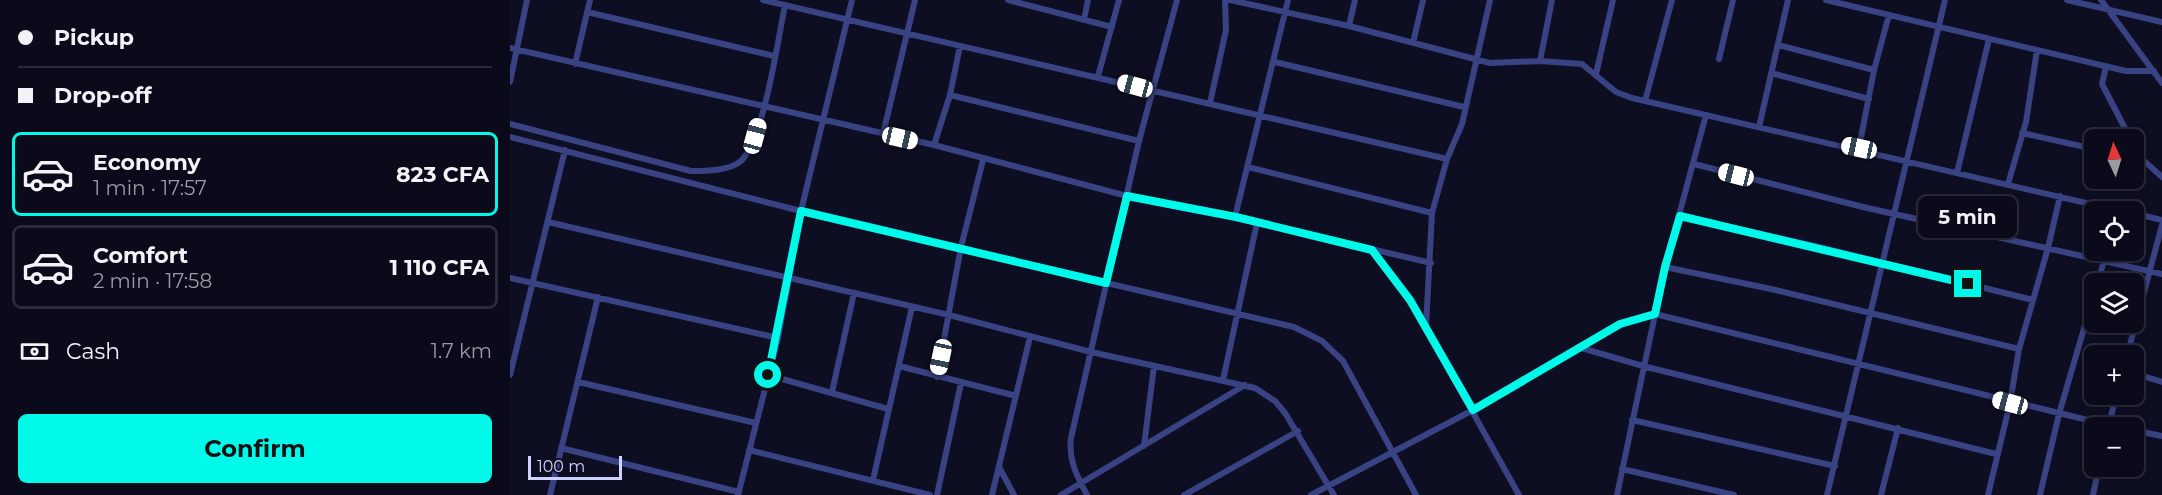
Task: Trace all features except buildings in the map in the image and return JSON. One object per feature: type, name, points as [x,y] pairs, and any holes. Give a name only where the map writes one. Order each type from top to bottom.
[{"type":"street","points":[[510,82],[513,49],[527,0]]},
{"type":"street","points":[[575,64],[590,0]]},
{"type":"street","points":[[763,0],[1098,76],[1153,91],[1261,114],[1447,159]]},
{"type":"street","points":[[561,448],[739,493],[777,338],[801,211],[852,0]]},
{"type":"street","points":[[883,134],[915,0]]},
{"type":"street","points":[[1008,0],[1112,27]]},
{"type":"street","points":[[1084,20],[1088,0]]},
{"type":"street","points":[[1098,76],[1119,0]]},
{"type":"street","points":[[1088,495],[1072,466],[1069,450],[1140,141],[1177,0]]},
{"type":"street","points":[[1210,103],[1226,30],[1225,0]]},
{"type":"street","points":[[1230,0],[1349,26],[1498,64],[1540,61],[1582,64],[1616,92],[1645,101],[1859,148],[2084,202]]},
{"type":"street","points":[[1236,217],[1275,62],[1288,0]]},
{"type":"street","points":[[1349,26],[1355,0]]},
{"type":"street","points":[[1413,42],[1423,0]]},
{"type":"street","points":[[1426,326],[1432,213],[1447,159],[1458,137],[1490,0]]},
{"type":"street","points":[[1540,61],[1552,0]]},
{"type":"street","points":[[1596,74],[1613,0]]},
{"type":"street","points":[[1645,101],[1672,0]]},
{"type":"street","points":[[1719,59],[1733,0]]},
{"type":"street","points":[[1760,127],[1788,0]]},
{"type":"street","points":[[1826,0],[2106,67],[2126,71],[2154,71]]},
{"type":"street","points":[[1827,495],[1945,0]]},
{"type":"street","points":[[2067,0],[2162,22]]},
{"type":"street","points":[[2101,0],[2162,83]]},
{"type":"street","points":[[510,124],[691,171],[731,166],[743,158],[755,136],[785,5]]},
{"type":"street","points":[[587,12],[774,56]]},
{"type":"street","points":[[1859,148],[1874,70],[1889,15]]},
{"type":"street","points":[[1957,173],[1989,39]]},
{"type":"street","points":[[1778,45],[1874,70]]},
{"type":"street","points":[[934,145],[950,95],[960,46]]},
{"type":"street","points":[[513,49],[934,145],[983,160],[1127,196],[1236,217],[1431,263]]},
{"type":"street","points":[[2008,184],[2022,133],[2037,50]]},
{"type":"street","points":[[1275,62],[1464,107]]},
{"type":"street","points":[[2106,67],[2102,84],[2126,129]]},
{"type":"street","points":[[1771,73],[1869,99]]},
{"type":"street","points":[[950,95],[1140,141]]},
{"type":"street","points":[[1617,495],[1665,267],[1706,115]]},
{"type":"street","points":[[2022,133],[2084,147]]},
{"type":"street","points":[[510,137],[801,211],[1294,327],[1334,350],[1351,374],[1416,495]]},
{"type":"street","points":[[510,375],[565,150]]},
{"type":"street","points":[[937,377],[961,248],[983,160]]},
{"type":"street","points":[[2144,161],[2162,177]]},
{"type":"street","points":[[1694,164],[1895,214],[2084,256]]},
{"type":"street","points":[[1248,167],[1432,213]]},
{"type":"street","points":[[1988,495],[2010,403],[2019,349],[2048,248],[2060,196]]},
{"type":"street","points":[[1680,216],[2033,300]]},
{"type":"street","points":[[2144,216],[2162,220]]},
{"type":"street","points":[[548,222],[949,315],[1090,352],[1245,385],[1264,392],[1275,401],[1298,431],[1334,495]]},
{"type":"street","points":[[1223,380],[1257,223]]},
{"type":"street","points":[[2144,289],[2162,225]]},
{"type":"street","points":[[1372,250],[1410,300],[1426,326],[1519,495]]},
{"type":"street","points":[[2100,273],[2104,261],[2162,274]]},
{"type":"street","points":[[1665,267],[1771,289],[2019,349]]},
{"type":"street","points":[[510,278],[777,338]]},
{"type":"street","points":[[832,392],[854,293]]},
{"type":"street","points":[[550,495],[598,297]]},
{"type":"street","points":[[873,480],[912,307]]},
{"type":"street","points":[[1311,495],[1473,410],[1620,324],[1655,314],[2084,420]]},
{"type":"street","points":[[2040,495],[2059,414],[2084,328]]},
{"type":"street","points":[[992,495],[1030,337]]},
{"type":"street","points":[[1578,347],[1643,366],[1996,454]]},
{"type":"street","points":[[899,366],[1016,396]]},
{"type":"street","points":[[1144,446],[1154,366]]},
{"type":"street","points":[[768,375],[888,409]]},
{"type":"street","points":[[2144,376],[2162,382]]},
{"type":"street","points":[[578,382],[756,423]]},
{"type":"street","points":[[937,495],[961,383]]},
{"type":"street","points":[[1061,495],[1245,385]]},
{"type":"street","points":[[1632,420],[1835,465]]},
{"type":"street","points":[[1881,495],[1898,428]]},
{"type":"street","points":[[1184,495],[1298,431]]},
{"type":"street","points":[[2144,432],[2162,436]]},
{"type":"street","points":[[749,450],[930,495]]},
{"type":"street","points":[[999,467],[1014,495]]},
{"type":"street","points":[[1622,469],[1734,495]]},
{"type":"street","points":[[2093,495],[2097,477]]},
{"type":"route","points":[[768,375],[801,211],[1106,283],[1127,196],[1236,217],[1372,250],[1410,300],[1473,410],[1601,334],[1620,324],[1655,314],[1665,267],[1680,216],[1968,284]]}]
